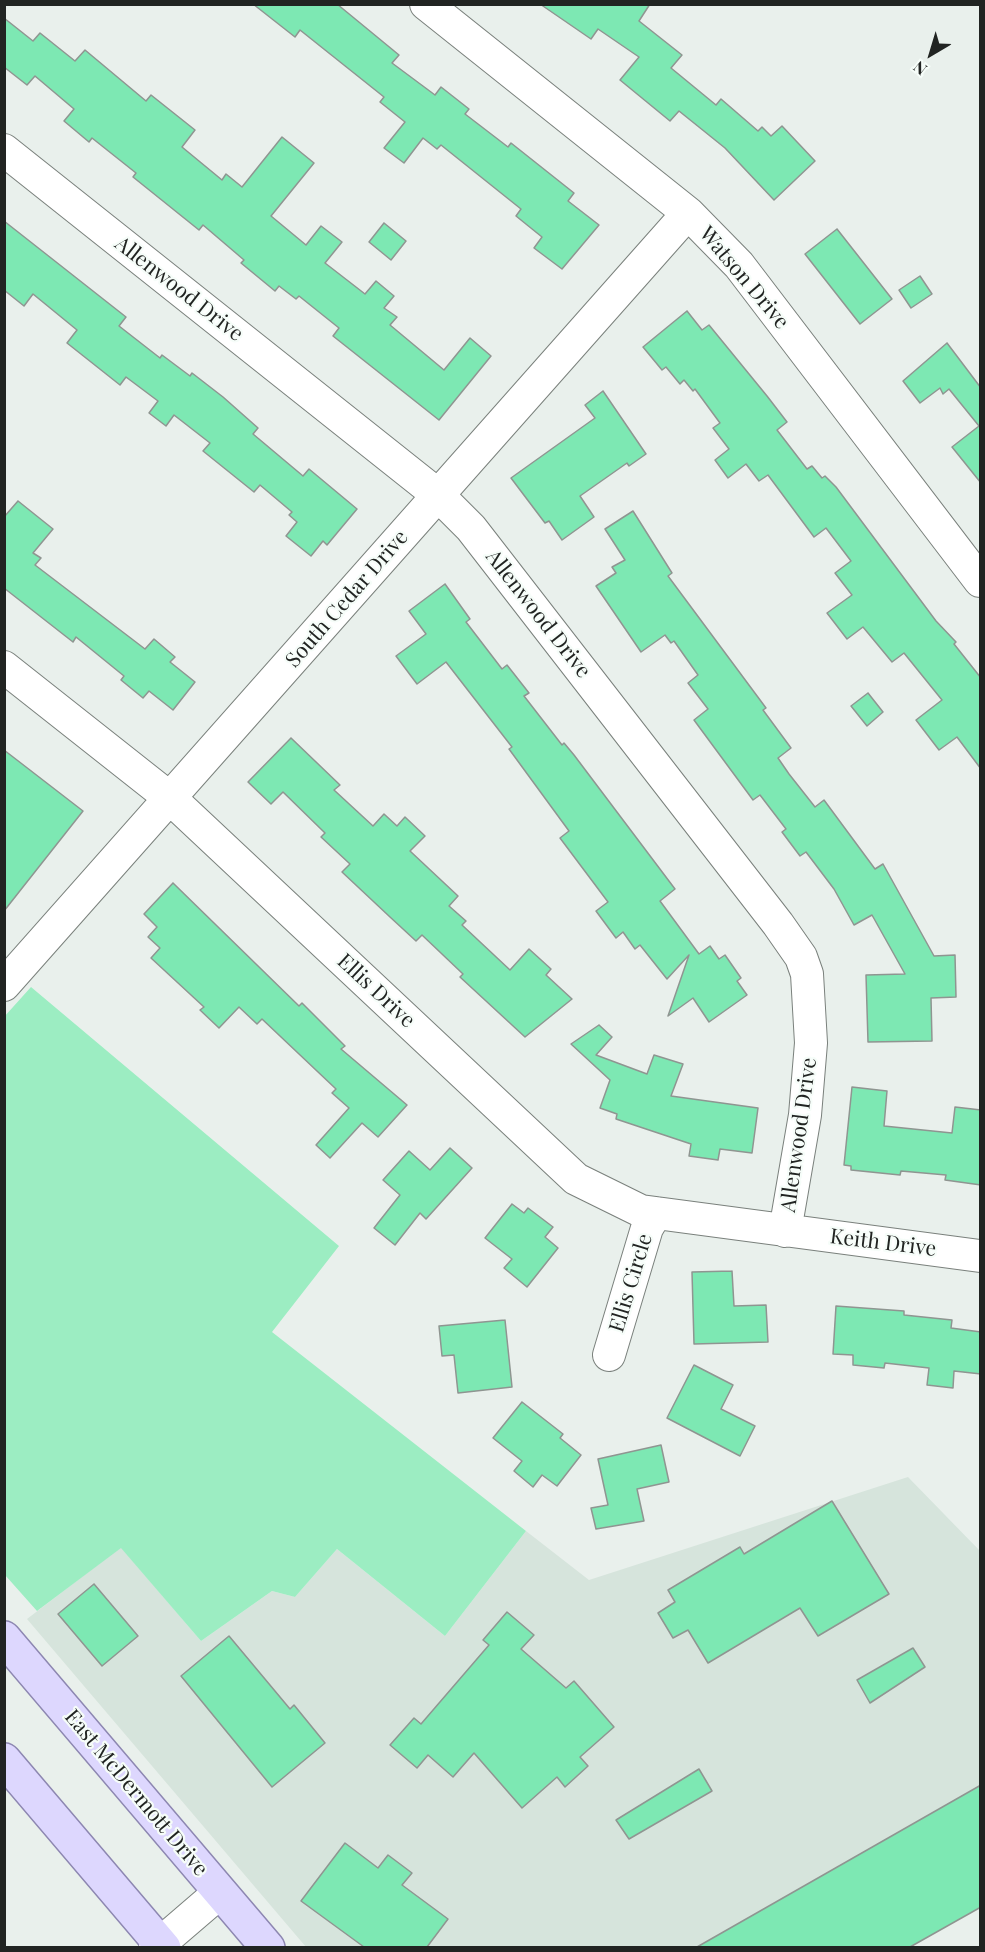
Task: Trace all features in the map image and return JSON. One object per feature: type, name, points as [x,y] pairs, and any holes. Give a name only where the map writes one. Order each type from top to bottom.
[{"type":"main road","name":"East McDermott Drive","points":[[4,1638],[219,1893],[268,1947]]},
{"type":"main road","points":[[4,1760],[160,1946]]},
{"type":"street","name":"Watson Drive","points":[[426,4],[688,213],[739,265],[981,581]]},
{"type":"street","name":"Allenwood Drive","points":[[4,150],[438,495],[471,528],[801,957],[807,974],[811,1043],[806,1115],[785,1231]]},
{"type":"street","name":"South Cedar Drive","points":[[4,985],[688,213]]},
{"type":"street","name":"Ellis Drive","points":[[4,667],[171,799],[576,1179],[641,1211],[785,1231]]},
{"type":"street","name":"Ellis Circle","points":[[609,1354],[647,1228],[656,1213]]},
{"type":"street","name":"Keith Drive","points":[[785,1231],[981,1256]]},
{"type":"street","points":[[160,1946],[219,1893]]},
{"type":"shaded area","points":[[908,1477],[980,1551],[980,1786],[701,1947],[306,1947],[27,1619],[121,1547],[201,1641],[272,1591],[295,1597],[337,1549],[445,1636],[526,1531],[589,1580]]},
{"type":"green space","points":[[31,987],[339,1246],[272,1332],[526,1531],[445,1636],[337,1549],[295,1597],[272,1591],[201,1641],[121,1548],[37,1611],[5,1575],[4,1017]]},
{"type":"building","points":[[253,4],[337,4],[399,55],[392,63],[435,95],[441,87],[469,109],[465,114],[508,147],[511,143],[574,193],[568,201],[599,225],[562,269],[534,248],[542,237],[516,216],[521,209],[441,145],[437,149],[423,138],[404,163],[384,148],[405,122],[380,102],[384,97],[300,30],[295,37]]},
{"type":"building","points":[[540,4],[650,4],[639,21],[682,55],[671,68],[716,105],[721,99],[758,131],[762,127],[771,136],[782,126],[815,161],[774,200],[725,148],[679,111],[670,121],[620,80],[639,57],[598,29],[591,39]]},
{"type":"building","points":[[4,18],[33,41],[40,33],[75,61],[85,50],[146,101],[151,95],[195,130],[182,147],[222,180],[226,174],[242,187],[282,137],[314,163],[271,216],[306,245],[321,226],[342,242],[325,263],[365,294],[376,281],[394,296],[384,308],[397,317],[390,325],[444,370],[470,338],[491,356],[439,420],[333,336],[339,328],[299,296],[296,299],[279,286],[275,291],[241,263],[244,260],[203,225],[199,230],[133,177],[136,173],[92,138],[89,142],[64,121],[74,109],[35,76],[27,85],[4,67]]},
{"type":"building","points":[[4,221],[126,317],[119,326],[160,358],[162,355],[190,376],[192,373],[258,428],[253,434],[303,476],[309,469],[357,509],[327,545],[323,541],[311,556],[286,536],[297,522],[289,515],[292,512],[260,485],[254,492],[203,451],[210,443],[174,415],[166,426],[149,413],[158,401],[126,377],[120,385],[67,343],[77,330],[33,294],[24,306],[4,290]]},
{"type":"building","points":[[384,223],[406,241],[391,260],[369,242]]},
{"type":"building","points":[[837,229],[892,299],[860,324],[805,254]]},
{"type":"building","points":[[920,276],[932,294],[911,308],[899,290]]},
{"type":"building","points":[[687,311],[702,330],[709,325],[767,396],[787,422],[777,430],[807,469],[812,466],[822,478],[825,476],[836,487],[936,621],[956,642],[954,644],[981,678],[981,769],[957,737],[939,750],[916,720],[942,700],[904,653],[892,662],[863,627],[847,639],[827,613],[852,595],[835,573],[851,561],[826,528],[814,537],[768,475],[759,481],[746,464],[728,478],[715,460],[729,449],[713,428],[720,423],[695,389],[693,391],[684,380],[680,384],[666,367],[662,370],[643,347]]},
{"type":"building","points":[[947,343],[981,388],[981,483],[952,447],[979,426],[949,389],[943,394],[940,388],[920,403],[903,381]]},
{"type":"building","points":[[603,391],[646,454],[629,466],[627,463],[580,496],[594,517],[562,540],[549,521],[545,523],[511,478],[595,418],[585,405]]},
{"type":"building","points":[[18,501],[53,529],[33,553],[41,558],[35,565],[145,649],[154,639],[175,657],[170,662],[195,682],[173,710],[149,691],[143,698],[121,680],[124,676],[76,637],[73,642],[4,588],[4,517]]},
{"type":"building","points":[[633,511],[672,573],[668,576],[766,708],[763,710],[791,748],[778,758],[789,774],[815,807],[824,800],[875,869],[883,864],[934,956],[955,955],[956,997],[931,998],[932,1041],[868,1042],[866,975],[905,974],[872,915],[854,925],[834,889],[806,852],[800,856],[782,832],[786,829],[760,795],[753,800],[694,720],[708,709],[688,683],[698,675],[674,641],[671,643],[665,635],[641,652],[596,586],[616,573],[612,567],[625,560],[605,529]]},
{"type":"building","points":[[445,584],[470,619],[466,622],[502,669],[507,665],[529,693],[524,696],[562,745],[564,743],[574,755],[675,889],[660,901],[699,954],[710,946],[719,959],[725,955],[741,978],[737,981],[747,995],[709,1022],[693,998],[668,1016],[689,955],[667,979],[640,945],[635,949],[623,932],[616,938],[596,911],[608,902],[560,838],[569,831],[509,749],[512,747],[446,662],[417,684],[396,656],[426,634],[409,611]]},
{"type":"building","points":[[868,693],[883,712],[867,726],[851,706]]},
{"type":"building","points":[[291,738],[340,785],[334,790],[373,826],[384,814],[397,826],[405,817],[425,836],[410,851],[458,896],[449,906],[466,921],[462,925],[510,970],[529,949],[551,969],[546,975],[572,999],[525,1037],[460,977],[463,974],[422,935],[416,941],[390,917],[342,872],[350,864],[321,837],[325,833],[283,792],[271,804],[248,782]]},
{"type":"building","points":[[4,750],[83,811],[4,911]]},
{"type":"building","points":[[173,883],[299,1006],[302,1003],[345,1046],[341,1049],[407,1105],[378,1137],[362,1123],[330,1158],[316,1145],[349,1108],[332,1093],[336,1089],[262,1019],[257,1024],[239,1007],[219,1028],[200,1010],[204,1007],[151,958],[160,948],[148,937],[157,927],[144,914]]},
{"type":"building","points":[[599,1025],[612,1037],[596,1055],[647,1074],[654,1055],[683,1064],[671,1096],[758,1108],[752,1153],[720,1149],[718,1160],[689,1156],[691,1144],[616,1119],[617,1114],[600,1108],[610,1080],[571,1044]]},
{"type":"building","points":[[852,1087],[887,1091],[884,1126],[952,1133],[955,1107],[981,1110],[981,1185],[945,1180],[946,1175],[901,1171],[900,1175],[851,1170],[851,1166],[844,1165]]},
{"type":"building","points":[[450,1148],[472,1168],[426,1219],[420,1213],[395,1245],[374,1228],[400,1195],[383,1180],[409,1151],[430,1170]]},
{"type":"building","points":[[512,1204],[524,1213],[528,1208],[553,1227],[545,1237],[558,1248],[527,1287],[504,1268],[512,1259],[485,1238]]},
{"type":"building","points":[[732,1271],[734,1306],[766,1305],[768,1342],[694,1344],[692,1272]]},
{"type":"building","points":[[836,1306],[904,1311],[904,1315],[952,1320],[951,1328],[981,1332],[981,1374],[954,1371],[953,1388],[927,1385],[929,1368],[885,1363],[884,1368],[853,1365],[853,1355],[833,1354]]},
{"type":"building","points":[[505,1320],[512,1387],[458,1393],[454,1355],[442,1356],[439,1326]]},
{"type":"building","points":[[694,1365],[733,1385],[721,1409],[755,1426],[740,1456],[667,1418]]},
{"type":"building","points":[[522,1402],[563,1434],[560,1438],[581,1455],[557,1486],[542,1475],[533,1487],[514,1471],[522,1461],[493,1438]]},
{"type":"building","points":[[661,1445],[669,1482],[637,1489],[644,1521],[596,1529],[591,1508],[608,1505],[598,1459]]},
{"type":"building","points":[[832,1501],[889,1594],[818,1636],[800,1608],[708,1663],[688,1630],[673,1638],[658,1613],[675,1602],[668,1590],[740,1547],[744,1554]]},
{"type":"building","points":[[94,1584],[138,1636],[102,1666],[58,1614]]},
{"type":"building","points":[[507,1612],[534,1635],[521,1649],[566,1688],[574,1681],[614,1727],[580,1757],[588,1766],[565,1787],[557,1777],[522,1808],[474,1753],[453,1777],[428,1755],[417,1768],[390,1745],[414,1718],[421,1724],[489,1645],[483,1640]]},
{"type":"building","points":[[229,1636],[290,1709],[294,1705],[325,1743],[272,1787],[181,1676]]},
{"type":"building","points":[[913,1648],[925,1667],[870,1703],[857,1680]]},
{"type":"building","points":[[699,1769],[712,1791],[629,1839],[616,1820]]},
{"type":"building","points":[[981,1785],[981,1907],[910,1947],[697,1947]]},
{"type":"building","points":[[345,1843],[378,1868],[388,1855],[412,1873],[402,1885],[448,1919],[427,1947],[364,1947],[301,1901]]}]
